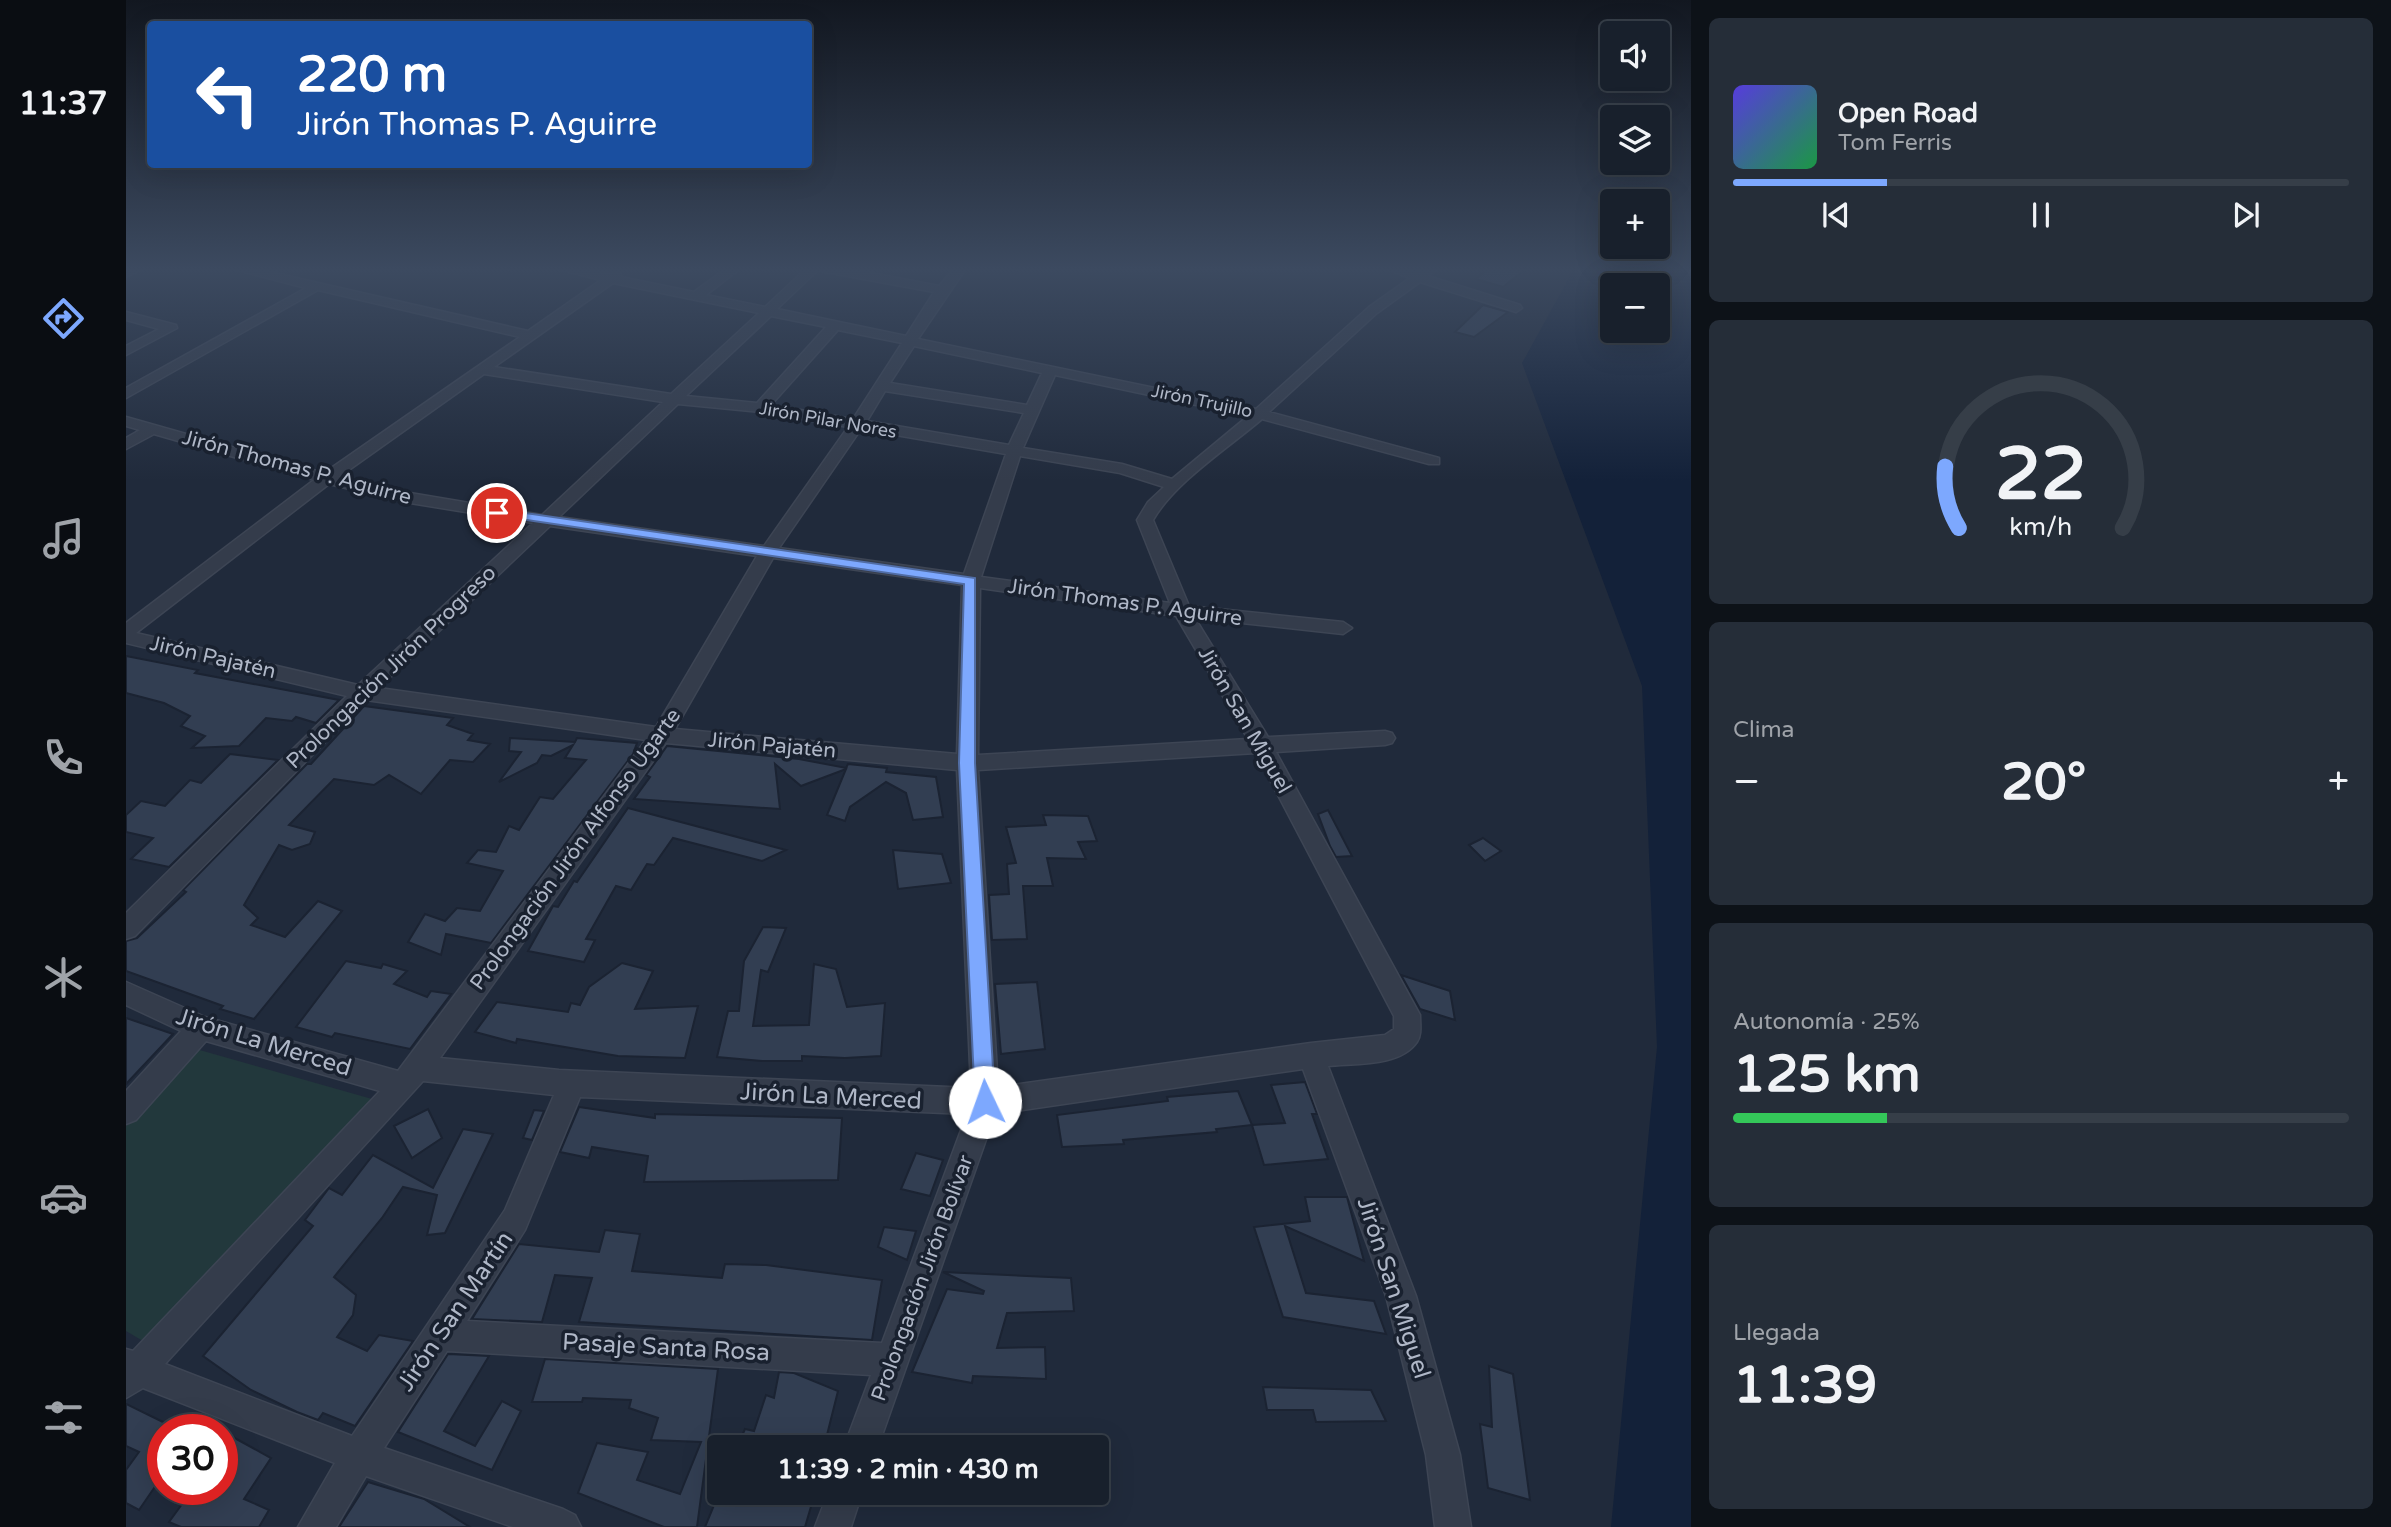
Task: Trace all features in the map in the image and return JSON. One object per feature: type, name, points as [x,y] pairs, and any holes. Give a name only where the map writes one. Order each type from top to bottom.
[{"type":"street","points":[[126,351],[151,338]]},
{"type":"street","points":[[126,394],[225,338]]},
{"type":"street","points":[[126,635],[326,479],[525,338]]},
{"type":"street","name":"Prolongación Jirón Progreso","points":[[126,929],[362,693],[738,338]]},
{"type":"street","points":[[761,408],[823,338]]},
{"type":"street","name":"Jirón Trujillo","points":[[900,338],[1259,414],[1434,461]]},
{"type":"street","name":"Jirón San Miguel","points":[[1342,338],[1259,414],[1175,485],[1154,505],[1145,520],[1182,611],[1263,747],[1407,1015],[1407,1035]]},
{"type":"street","name":"Prolongación Jirón Alfonso Ugarte","points":[[128,1374],[410,1077],[661,735],[768,552],[856,425],[909,340]]},
{"type":"street","name":"Prolongación Jirón Bolívar","points":[[865,1435],[985,1102],[967,763],[971,581],[1014,452],[1051,368]]},
{"type":"street","name":"Jirón Pilar Nores","points":[[479,369],[673,399],[761,408],[1122,469],[1175,485]]},
{"type":"street","points":[[881,386],[1031,410]]},
{"type":"street","name":"Jirón Thomas P. Aguirre","points":[[126,421],[326,479],[404,497],[544,520],[1182,611],[1343,628]]},
{"type":"street","points":[[126,444],[153,428]]},
{"type":"street","name":"Jirón Pajatén","points":[[126,635],[362,693],[661,735],[967,763],[1385,738]]},
{"type":"street","name":"Jirón La Merced","points":[[126,993],[201,1028],[410,1077],[985,1102],[1311,1055],[1390,1047],[1407,1035]]},
{"type":"street","points":[[126,1111],[201,1028]]},
{"type":"street","name":"Jirón San Miguel","points":[[1311,1055],[1401,1296],[1440,1443],[1453,1527]]},
{"type":"street","name":"Jirón San Martín","points":[[316,1527],[359,1456],[515,1220],[572,1084]]},
{"type":"street","name":"Pasaje Santa Rosa","points":[[439,1335],[893,1360]]},
{"type":"street","points":[[128,1374],[563,1527]]},
{"type":"street","points":[[833,1527],[841,1505]]},
{"type":"green space","points":[[196,1049],[372,1099],[143,1341],[126,1331],[126,1126]]},
{"type":"water","points":[[1536,338],[1600,338],[1600,343],[1670,343],[1670,338],[1691,338],[1691,1527],[1611,1527],[1657,1047],[1642,686],[1522,363]]},
{"type":"building","points":[[126,656],[198,670],[195,673],[339,700],[316,723],[296,717],[292,721],[266,718],[239,746],[192,748],[205,736],[181,726],[190,716],[164,703],[126,693]]},
{"type":"building","points":[[364,706],[453,718],[447,725],[473,734],[468,740],[490,744],[473,762],[450,760],[421,794],[389,775],[374,785],[334,779],[289,825],[315,832],[310,844],[292,850],[279,845],[244,905],[258,918],[251,925],[285,937],[318,901],[342,911],[254,1019],[220,1009],[223,1006],[126,971],[126,941],[137,938],[186,892],[183,890],[307,764],[311,764]]},
{"type":"building","points":[[510,738],[575,742],[577,738],[637,743],[633,754],[491,943],[446,934],[441,955],[408,942],[425,914],[445,921],[457,908],[480,911],[503,871],[467,863],[478,850],[496,852],[509,826],[519,830],[540,797],[553,799],[586,760],[565,758],[573,745],[551,756],[542,755],[537,763],[499,782],[521,752],[509,751]]},
{"type":"building","points":[[667,746],[799,759],[846,768],[848,764],[887,768],[886,772],[936,777],[943,817],[913,820],[906,793],[886,782],[850,807],[845,821],[827,815],[846,769],[801,786],[775,764],[780,809],[634,799],[650,777],[646,775]]},
{"type":"building","points":[[230,754],[278,760],[169,867],[131,859],[153,838],[126,832],[126,815],[141,801],[165,806],[190,780],[201,783]]},
{"type":"building","points":[[628,808],[786,850],[762,861],[673,838],[654,865],[647,864],[631,890],[616,886],[586,939],[595,940],[584,962],[528,951],[553,906],[558,907]]},
{"type":"building","points":[[1328,810],[1352,856],[1336,857],[1330,846],[1318,814]]},
{"type":"building","points":[[1043,815],[1088,816],[1097,841],[1078,842],[1086,859],[1047,858],[1053,886],[1023,886],[1027,939],[992,940],[989,895],[1009,894],[1007,864],[1016,863],[1006,827],[1046,825]]},
{"type":"building","points":[[1483,838],[1501,851],[1485,861],[1469,845]]},
{"type":"building","points":[[893,850],[942,854],[951,883],[898,889]]},
{"type":"building","points":[[763,927],[786,928],[768,972],[761,970],[753,1026],[809,1025],[814,964],[836,969],[847,1007],[885,1003],[881,1056],[802,1056],[802,1061],[717,1057],[728,1011],[739,1011],[744,961]]},
{"type":"building","points":[[346,961],[381,968],[383,964],[407,971],[394,984],[427,997],[431,991],[451,994],[410,1049],[335,1033],[332,1037],[296,1027]]},
{"type":"building","points":[[622,963],[653,971],[635,1009],[698,1006],[685,1058],[618,1056],[517,1039],[516,1043],[475,1032],[497,1002],[568,1012],[571,1003],[580,1005],[589,987]]},
{"type":"building","points":[[1401,975],[1450,991],[1455,1020],[1420,1009]]},
{"type":"building","points":[[1037,982],[1045,1049],[1001,1054],[995,984]]},
{"type":"building","points":[[126,1018],[173,1034],[126,1084]]},
{"type":"building","points":[[1305,1082],[1317,1114],[1312,1114],[1328,1159],[1264,1165],[1252,1125],[1285,1123],[1271,1085]]},
{"type":"building","points":[[1238,1091],[1252,1125],[1216,1129],[1217,1132],[1123,1140],[1124,1144],[1062,1147],[1057,1115],[1168,1101],[1167,1097]]},
{"type":"building","points":[[579,1107],[655,1118],[655,1114],[842,1118],[838,1180],[644,1182],[648,1156],[592,1147],[589,1158],[560,1152]]},
{"type":"building","points":[[428,1109],[442,1138],[412,1158],[394,1126]]},
{"type":"building","points":[[534,1110],[544,1111],[532,1140],[523,1138]]},
{"type":"building","points":[[463,1129],[493,1134],[445,1233],[427,1235],[437,1195],[403,1187],[382,1218],[334,1277],[356,1295],[353,1315],[337,1337],[367,1351],[379,1335],[413,1341],[355,1426],[323,1413],[318,1420],[297,1412],[251,1390],[203,1356],[313,1226],[305,1220],[329,1188],[342,1195],[373,1155],[433,1188]]},
{"type":"building","points":[[916,1153],[943,1160],[930,1196],[901,1189]]},
{"type":"building","points":[[1305,1197],[1347,1197],[1364,1261],[1285,1226],[1306,1293],[1374,1301],[1386,1334],[1283,1317],[1254,1227],[1310,1221]]},
{"type":"building","points":[[884,1227],[916,1231],[907,1260],[878,1247]]},
{"type":"building","points":[[605,1230],[640,1234],[632,1271],[722,1278],[725,1264],[766,1265],[882,1280],[872,1340],[579,1322],[592,1278],[555,1275],[542,1322],[472,1319],[519,1244],[599,1252]]},
{"type":"building","points":[[943,1272],[1071,1278],[1074,1311],[1007,1313],[997,1348],[1045,1347],[1046,1379],[973,1376],[972,1383],[912,1372],[947,1289],[983,1294],[984,1291]]},
{"type":"building","points":[[448,1354],[489,1356],[444,1431],[475,1446],[502,1401],[521,1411],[492,1470],[398,1432]]},
{"type":"building","points":[[545,1359],[718,1369],[709,1435],[707,1435],[697,1527],[664,1527],[578,1493],[597,1443],[648,1452],[637,1480],[680,1494],[701,1442],[651,1440],[658,1418],[629,1408],[631,1400],[583,1398],[582,1402],[532,1402]]},
{"type":"building","points":[[1489,1366],[1513,1374],[1530,1500],[1488,1488],[1480,1424],[1492,1427]]},
{"type":"building","points":[[779,1372],[794,1373],[838,1391],[827,1435],[742,1435],[745,1429],[754,1431],[766,1395],[774,1398]]},
{"type":"building","points":[[1263,1387],[1371,1390],[1386,1421],[1316,1422],[1313,1410],[1267,1410]]},
{"type":"building","points":[[126,1404],[147,1414],[147,1498],[139,1510],[126,1503],[126,1470],[139,1452],[126,1446]]},
{"type":"building","points":[[238,1440],[271,1458],[244,1499],[269,1510],[259,1527],[181,1527],[169,1522],[181,1505],[238,1505]]},
{"type":"building","points":[[368,1482],[424,1499],[470,1527],[339,1527]]},
{"type":"building","points":[[714,1505],[811,1505],[805,1527],[705,1527]]},
{"type":"route","points":[[497,513],[971,581],[967,763],[985,1102]]}]
